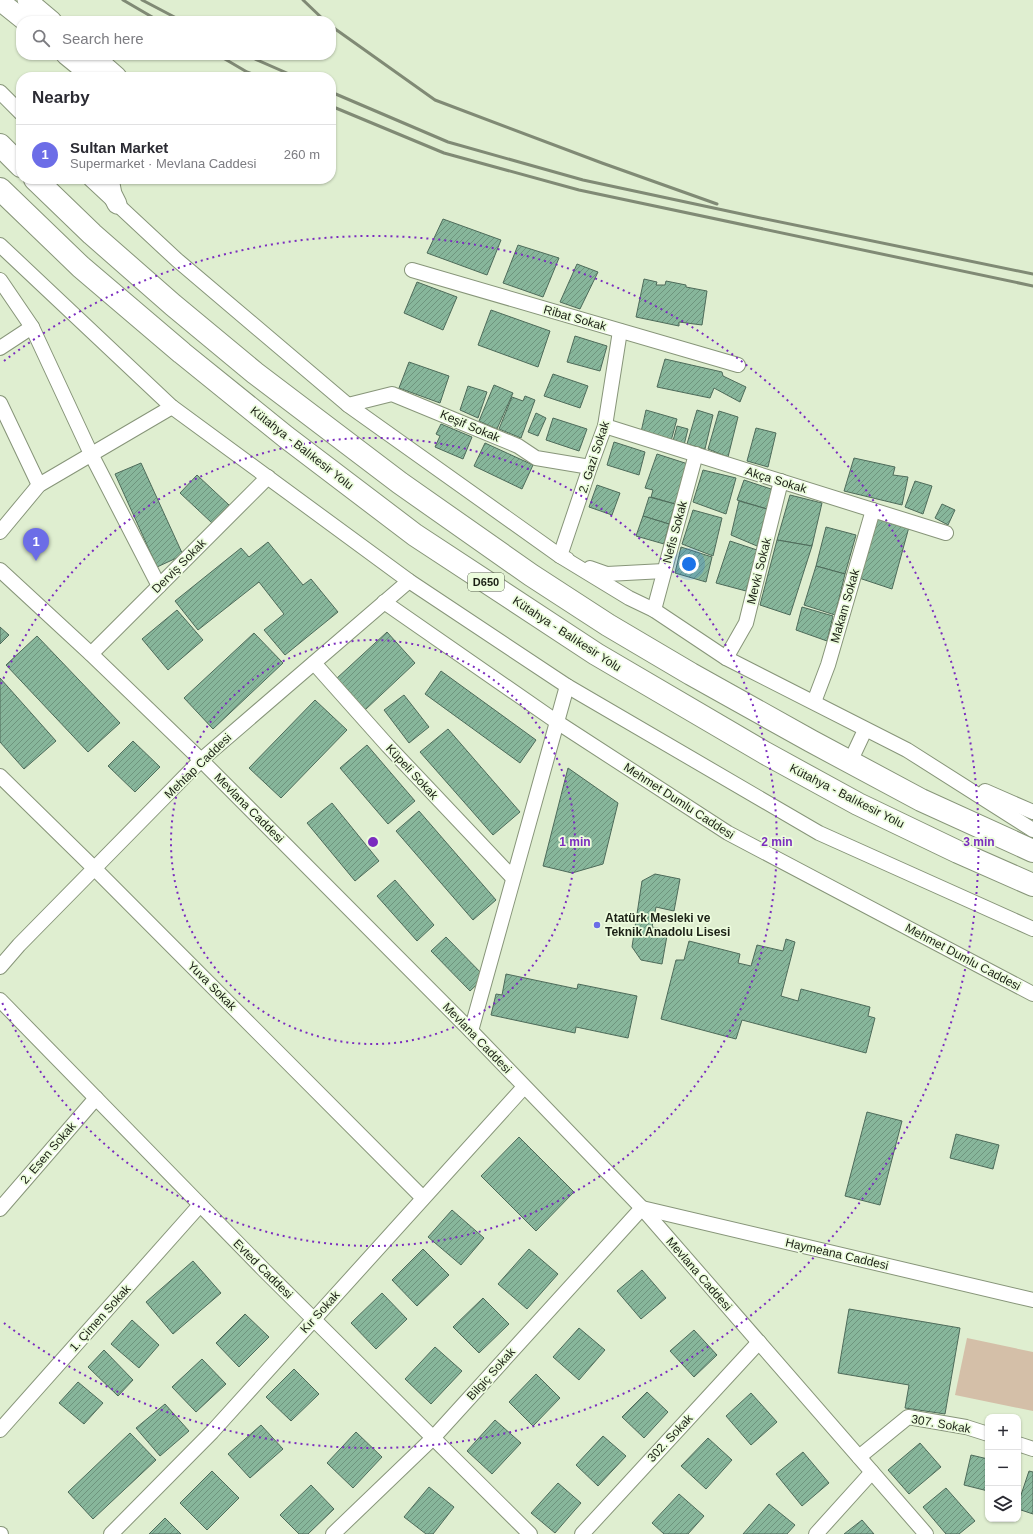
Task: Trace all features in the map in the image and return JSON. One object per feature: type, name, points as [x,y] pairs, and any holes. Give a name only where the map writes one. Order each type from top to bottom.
[{"type":"highway","points":[[0,145],[16,161]]},
{"type":"highway","name":"D650","points":[[40,184],[92,234],[179,310],[255,373],[400,483],[531,575],[608,625],[697,678],[850,762],[920,800],[1033,850]]},
{"type":"highway","name":"Kütahya - Balıkesir Yolu","points":[[0,189],[81,267],[182,354],[286,437],[416,535],[596,654],[752,745],[858,804],[958,852],[1033,885]]},
{"type":"main road","points":[[0,0],[19,16]]},
{"type":"main road","points":[[27,0],[46,16]]},
{"type":"main road","points":[[72,60],[87,72]]},
{"type":"main road","points":[[98,60],[111,72]]},
{"type":"main road","points":[[110,184],[112,194],[117,204]]},
{"type":"street","points":[[0,92],[16,108]]},
{"type":"street","points":[[95,184],[177,260],[348,405],[560,556],[629,598],[654,610],[726,658],[814,702],[865,730],[907,750],[1033,830]]},
{"type":"street","points":[[0,245],[172,407],[409,581],[567,686],[819,833],[1033,929]]},
{"type":"street","name":"Ribat Sokak","points":[[412,270],[738,365]]},
{"type":"street","points":[[0,280],[32,327],[91,454],[159,586]]},
{"type":"street","points":[[0,348],[32,327]]},
{"type":"street","name":"2. Gazi Sokak","points":[[560,556],[605,426],[620,331]]},
{"type":"street","name":"Keşif Sokak","points":[[348,405],[392,394],[518,446],[536,458],[590,466]]},
{"type":"street","points":[[0,403],[39,485]]},
{"type":"street","points":[[3,524],[39,485],[172,407]]},
{"type":"street","name":"Akça Sokak","points":[[605,426],[946,533]]},
{"type":"street","name":"Nefis Sokak","points":[[654,610],[696,454]]},
{"type":"street","name":"Derviş Sokak","points":[[91,654],[268,477]]},
{"type":"street","name":"Mevki Sokak","points":[[726,658],[746,623],[781,481]]},
{"type":"street","name":"Makam Sokak","points":[[814,702],[828,665],[873,510]]},
{"type":"street","points":[[560,556],[606,574],[664,571]]},
{"type":"street","name":"Mevlana Caddesi","points":[[0,570],[91,654],[201,760],[471,1032],[642,1208],[926,1534]]},
{"type":"street","name":"Mehtap Caddesi","points":[[0,967],[19,945],[201,760],[409,581]]},
{"type":"street","name":"Mehmet Dumlu Caddesi","points":[[384,602],[557,722],[728,833],[1033,994]]},
{"type":"street","name":"Küpeli Sokak","points":[[314,663],[388,746],[513,878]]},
{"type":"street","points":[[471,1032],[567,686]]},
{"type":"street","points":[[850,762],[865,730]]},
{"type":"street","points":[[948,775],[1033,812]]},
{"type":"street","name":"Yuva Sokak","points":[[0,776],[95,868],[423,1198]]},
{"type":"street","name":"Evted Caddesi","points":[[0,1000],[313,1319],[530,1534]]},
{"type":"street","name":"Kır Sokak","points":[[111,1534],[212,1432],[524,1087]]},
{"type":"street","name":"2. Esen Sokak","points":[[0,1209],[96,1098]]},
{"type":"street","name":"1. Çimen Sokak","points":[[0,1430],[200,1205]]},
{"type":"street","name":"Haymeana Caddesi","points":[[642,1208],[1033,1300]]},
{"type":"street","name":"Bilgiç Sokak","points":[[333,1534],[433,1438],[642,1208]]},
{"type":"street","name":"302. Sokak","points":[[582,1534],[759,1342]]},
{"type":"street","name":"307. Sokak","points":[[859,1457],[908,1417],[966,1427],[985,1433]]},
{"type":"street","points":[[1021,1445],[1033,1448]]},
{"type":"street","points":[[816,1534],[872,1472]]},
{"type":"shaded area","points":[[967,1338],[1033,1352],[1033,1411],[955,1395]]},
{"type":"building","points":[[443,219],[501,240],[487,275],[427,253]]},
{"type":"building","points":[[518,245],[559,258],[543,297],[503,283]]},
{"type":"building","points":[[577,264],[598,272],[580,309],[560,302]]},
{"type":"building","points":[[644,279],[657,282],[656,285],[665,285],[666,281],[707,291],[702,325],[679,322],[679,326],[636,317]]},
{"type":"building","points":[[417,282],[457,297],[443,330],[404,313]]},
{"type":"building","points":[[491,310],[550,331],[538,367],[478,345]]},
{"type":"building","points":[[575,336],[607,346],[600,371],[567,362]]},
{"type":"building","points":[[665,359],[722,372],[723,376],[746,387],[740,402],[714,388],[710,398],[657,387]]},
{"type":"building","points":[[409,362],[449,376],[440,403],[399,388]]},
{"type":"building","points":[[553,374],[588,386],[580,408],[544,396]]},
{"type":"building","points":[[494,385],[513,393],[497,429],[479,421]]},
{"type":"building","points":[[468,386],[487,392],[478,418],[460,410]]},
{"type":"building","points":[[525,396],[535,400],[521,438],[499,429],[512,397],[523,401]]},
{"type":"building","points":[[646,410],[677,419],[671,441],[641,432]]},
{"type":"building","points":[[697,410],[713,415],[705,449],[687,444]]},
{"type":"building","points":[[719,411],[738,417],[728,457],[708,449]]},
{"type":"building","points":[[536,413],[546,418],[538,436],[528,432]]},
{"type":"building","points":[[553,418],[587,429],[579,451],[546,440]]},
{"type":"building","points":[[441,424],[472,437],[463,459],[435,447],[440,436],[436,434]]},
{"type":"building","points":[[677,426],[688,429],[684,445],[673,441]]},
{"type":"building","points":[[756,428],[776,433],[768,467],[747,461]]},
{"type":"building","points":[[614,442],[645,452],[639,475],[607,465]]},
{"type":"building","points":[[485,443],[533,465],[522,489],[474,466]]},
{"type":"building","points":[[657,454],[688,464],[675,504],[651,497],[653,490],[645,488]]},
{"type":"building","points":[[854,458],[895,467],[893,475],[908,477],[902,505],[844,491]]},
{"type":"building","points":[[141,463],[183,555],[157,567],[115,474]]},
{"type":"building","points":[[703,470],[736,478],[726,514],[693,502]]},
{"type":"building","points":[[197,475],[229,505],[212,523],[180,493]]},
{"type":"building","points":[[744,480],[774,490],[767,509],[737,500]]},
{"type":"building","points":[[915,481],[932,486],[923,514],[905,507]]},
{"type":"building","points":[[597,485],[620,493],[612,515],[589,507]]},
{"type":"building","points":[[790,495],[822,503],[812,546],[777,540]]},
{"type":"building","points":[[649,497],[675,504],[669,524],[643,516]]},
{"type":"building","points":[[739,501],[767,509],[757,546],[731,535]]},
{"type":"building","points":[[942,504],[955,510],[948,525],[935,518]]},
{"type":"building","points":[[693,510],[722,518],[713,556],[682,544]]},
{"type":"building","points":[[643,516],[669,524],[664,544],[636,536]]},
{"type":"building","points":[[877,518],[909,527],[892,589],[859,578]]},
{"type":"building","points":[[826,527],[856,535],[845,574],[816,566]]},
{"type":"building","points":[[777,540],[812,546],[790,615],[760,605]]},
{"type":"building","points":[[730,541],[757,550],[746,591],[716,583]]},
{"type":"building","points":[[268,542],[303,585],[311,579],[338,612],[285,655],[264,630],[284,614],[259,582],[198,630],[175,601],[241,548],[249,557]]},
{"type":"building","points":[[681,547],[712,557],[706,582],[675,573]]},
{"type":"building","points":[[816,566],[845,574],[835,615],[804,605]]},
{"type":"building","points":[[802,607],[833,616],[827,641],[796,630]]},
{"type":"building","points":[[177,610],[203,640],[168,670],[142,639]]},
{"type":"building","points":[[0,627],[9,635],[0,644]]},
{"type":"building","points":[[387,632],[415,663],[365,710],[336,679]]},
{"type":"building","points":[[254,633],[283,663],[213,729],[184,698]]},
{"type":"building","points":[[37,636],[120,723],[88,752],[6,665]]},
{"type":"building","points":[[441,671],[536,740],[520,763],[425,694]]},
{"type":"building","points":[[0,678],[56,741],[24,769],[0,742]]},
{"type":"building","points":[[404,695],[429,727],[409,743],[384,710]]},
{"type":"building","points":[[315,700],[347,730],[281,798],[249,768]]},
{"type":"building","points":[[448,729],[520,812],[493,835],[420,752]]},
{"type":"building","points":[[133,741],[160,767],[135,792],[108,766]]},
{"type":"building","points":[[367,745],[415,801],[388,824],[340,768]]},
{"type":"building","points":[[568,768],[618,803],[603,864],[572,873],[543,866]]},
{"type":"building","points":[[332,803],[379,861],[355,881],[307,823]]},
{"type":"building","points":[[419,811],[496,900],[473,920],[396,831]]},
{"type":"building","points":[[655,874],[680,879],[674,911],[656,907],[652,927],[668,930],[662,964],[641,960],[632,947],[642,881]]},
{"type":"building","points":[[395,880],[434,925],[417,941],[377,896]]},
{"type":"building","points":[[446,937],[485,977],[470,991],[431,951]]},
{"type":"building","points":[[786,939],[795,942],[781,996],[798,1001],[801,989],[870,1007],[868,1016],[875,1018],[866,1053],[742,1020],[736,1039],[661,1019],[676,960],[684,960],[689,941],[740,954],[738,963],[751,966],[757,945],[783,951]]},
{"type":"building","points":[[506,974],[577,989],[578,984],[637,996],[628,1038],[576,1027],[575,1033],[491,1015],[496,994],[502,995]]},
{"type":"building","points":[[867,1112],[902,1121],[880,1205],[845,1196]]},
{"type":"building","points":[[956,1134],[999,1145],[993,1169],[950,1158]]},
{"type":"building","points":[[519,1137],[574,1192],[536,1231],[481,1176]]},
{"type":"building","points":[[452,1210],[484,1238],[461,1265],[428,1237]]},
{"type":"building","points":[[423,1249],[449,1275],[417,1306],[392,1280]]},
{"type":"building","points":[[529,1249],[558,1274],[527,1309],[498,1284]]},
{"type":"building","points":[[193,1261],[221,1293],[173,1334],[146,1302]]},
{"type":"building","points":[[642,1270],[666,1298],[641,1319],[617,1291]]},
{"type":"building","points":[[382,1293],[407,1319],[376,1349],[351,1323]]},
{"type":"building","points":[[483,1298],[509,1324],[479,1353],[453,1327]]},
{"type":"building","points":[[849,1309],[960,1328],[945,1414],[905,1408],[909,1385],[838,1373]]},
{"type":"building","points":[[245,1314],[269,1337],[239,1367],[216,1343]]},
{"type":"building","points":[[132,1320],[159,1345],[139,1368],[111,1344]]},
{"type":"building","points":[[579,1328],[605,1350],[579,1380],[553,1357]]},
{"type":"building","points":[[694,1330],[717,1355],[694,1377],[670,1351]]},
{"type":"building","points":[[435,1347],[462,1371],[431,1404],[405,1379]]},
{"type":"building","points":[[104,1350],[133,1380],[118,1396],[88,1367]]},
{"type":"building","points":[[202,1359],[226,1384],[196,1412],[172,1387]]},
{"type":"building","points":[[294,1369],[319,1394],[291,1421],[266,1397]]},
{"type":"building","points":[[536,1374],[560,1398],[533,1426],[509,1402]]},
{"type":"building","points":[[78,1382],[103,1403],[84,1424],[59,1403]]},
{"type":"building","points":[[647,1392],[668,1412],[644,1438],[622,1417]]},
{"type":"building","points":[[751,1393],[777,1422],[751,1445],[726,1416]]},
{"type":"building","points":[[165,1404],[189,1431],[160,1456],[136,1428]]},
{"type":"building","points":[[495,1420],[521,1443],[492,1474],[467,1451]]},
{"type":"building","points":[[261,1425],[283,1449],[250,1478],[228,1454]]},
{"type":"building","points":[[356,1432],[382,1457],[353,1488],[327,1463]]},
{"type":"building","points":[[130,1433],[156,1460],[93,1519],[68,1492]]},
{"type":"building","points":[[603,1436],[626,1456],[598,1486],[576,1465]]},
{"type":"building","points":[[708,1438],[732,1460],[706,1489],[681,1466]]},
{"type":"building","points":[[920,1443],[941,1467],[909,1494],[888,1470]]},
{"type":"building","points":[[803,1452],[829,1483],[802,1506],[776,1474]]},
{"type":"building","points":[[971,1455],[985,1458],[985,1490],[964,1485]]},
{"type":"building","points":[[212,1471],[239,1498],[207,1530],[180,1503]]},
{"type":"building","points":[[1029,1471],[1033,1472],[1033,1514],[1021,1510],[1021,1495]]},
{"type":"building","points":[[558,1483],[581,1503],[555,1533],[531,1513]]},
{"type":"building","points":[[311,1485],[334,1509],[308,1534],[299,1534],[280,1515]]},
{"type":"building","points":[[429,1487],[454,1507],[433,1534],[426,1534],[404,1517]]},
{"type":"building","points":[[946,1488],[975,1521],[959,1534],[946,1534],[923,1507]]},
{"type":"building","points":[[679,1494],[704,1516],[688,1534],[664,1534],[652,1523]]},
{"type":"building","points":[[769,1504],[795,1525],[787,1534],[743,1534]]},
{"type":"building","points":[[165,1518],[181,1534],[149,1534]]},
{"type":"building","points":[[862,1520],[874,1534],[844,1534]]},
{"type":"railway","points":[[123,0],[150,16]]},
{"type":"railway","points":[[142,0],[172,16]]},
{"type":"railway","points":[[303,0],[320,16]]},
{"type":"railway","points":[[336,30],[435,100],[602,163],[717,204]]},
{"type":"railway","points":[[227,60],[247,72]]},
{"type":"railway","points":[[257,60],[285,72]]},
{"type":"railway","points":[[336,94],[448,142],[583,180],[1033,274]]},
{"type":"railway","points":[[336,108],[444,153],[579,190],[1033,286]]},
{"type":"place","name":"Sultan Market","points":[[36,561]]},
{"type":"place","name":"Atatürk Mesleki ve Teknik Anadolu Lisesi","points":[[597,925]]}]
